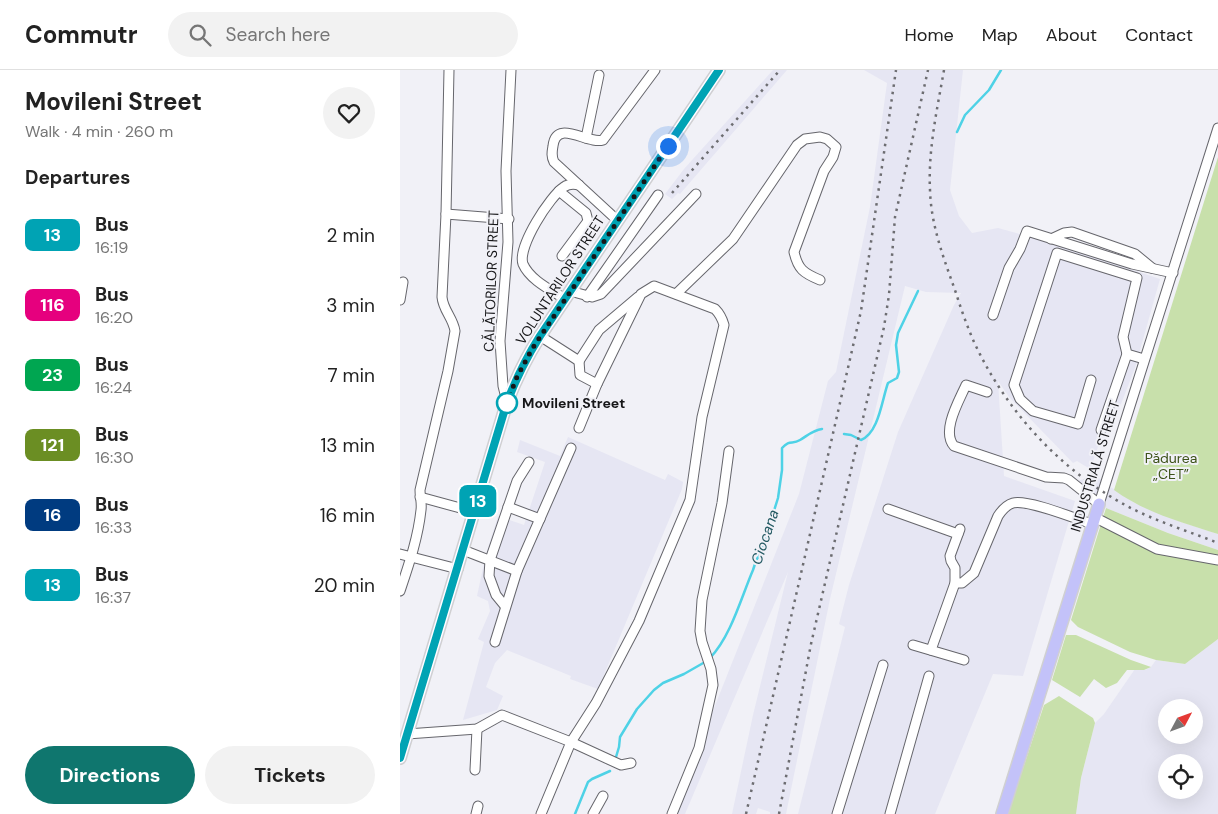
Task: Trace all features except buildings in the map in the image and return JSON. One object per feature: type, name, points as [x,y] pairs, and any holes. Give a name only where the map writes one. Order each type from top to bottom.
[{"type":"main road","name":"VOLUNTARILOR STREET","points":[[400,758],[507,402],[524,362],[716,70]]},
{"type":"main road","name":"INDUSTRIALĂ STREET","points":[[1002,814],[1098,504]]},
{"type":"street","points":[[400,590],[411,557],[421,508],[420,497],[423,474],[448,371],[455,330],[443,306],[442,298],[449,70]]},
{"type":"street","name":"CĂLĂTORILOR STREET","points":[[507,402],[500,340],[509,218],[506,171],[511,70]]},
{"type":"street","points":[[617,220],[554,162],[552,155],[554,141],[558,135],[567,132],[598,142],[603,140],[608,136],[625,108],[655,70]]},
{"type":"street","points":[[586,138],[599,75]]},
{"type":"street","name":"INDUSTRIALĂ STREET","points":[[1098,504],[1218,128]]},
{"type":"street","points":[[676,294],[733,239],[797,145],[814,136],[827,139],[836,147],[824,171],[794,252],[798,265],[802,270],[820,280]]},
{"type":"street","points":[[579,185],[566,185],[541,214],[530,233],[522,256],[525,268],[532,277],[567,295],[592,298],[601,294],[696,194]]},
{"type":"street","points":[[559,192],[588,216]]},
{"type":"street","points":[[587,297],[658,196]]},
{"type":"street","points":[[588,216],[606,210]]},
{"type":"street","points":[[446,214],[509,218]]},
{"type":"street","points":[[562,256],[588,220],[588,216]]},
{"type":"street","points":[[993,315],[1009,268],[1020,249],[1027,231],[1124,262],[1173,273]]},
{"type":"street","points":[[1050,239],[1072,232],[1135,254],[1153,268]]},
{"type":"street","points":[[1091,380],[1078,424],[1033,411],[1020,399],[1014,385],[1057,253],[1137,278],[1122,337],[1127,354],[1101,430]]},
{"type":"street","points":[[400,300],[403,282]]},
{"type":"street","points":[[541,814],[571,742],[596,702],[639,620],[690,500],[702,417],[724,325],[722,318],[715,310],[654,286],[641,294],[600,330],[579,361],[580,375],[597,384]]},
{"type":"street","points":[[579,428],[597,384],[641,294]]},
{"type":"street","points":[[540,336],[579,361]]},
{"type":"street","points":[[1127,354],[1144,359]]},
{"type":"street","points":[[987,392],[966,385],[949,427],[949,438],[954,446],[1046,477],[1069,480],[1098,504]]},
{"type":"street","points":[[495,642],[517,571],[571,448]]},
{"type":"street","points":[[672,814],[699,748],[713,685],[711,669],[700,631],[702,600],[722,503],[729,451]]},
{"type":"street","points":[[505,606],[496,594],[489,576],[490,560],[517,482],[529,462]]},
{"type":"street","points":[[420,497],[475,512]]},
{"type":"street","points":[[955,583],[962,583],[974,573],[998,516],[1002,510],[1012,503],[1025,503],[1093,521],[1157,549],[1218,560]]},
{"type":"street","points":[[508,507],[540,519]]},
{"type":"street","points":[[888,509],[959,531],[950,556],[950,561],[955,568],[955,583],[931,650]]},
{"type":"street","points":[[463,550],[517,571]]},
{"type":"street","points":[[400,554],[458,569]]},
{"type":"street","points":[[913,645],[964,660]]},
{"type":"street","points":[[837,814],[882,665]]},
{"type":"street","points":[[890,814],[929,676]]},
{"type":"street","points":[[407,734],[476,729],[502,716],[571,742],[621,765],[631,763]]},
{"type":"street","points":[[475,770],[476,729]]},
{"type":"street","points":[[593,814],[603,796]]},
{"type":"shaded area","points":[[773,70],[787,70],[680,194],[678,193],[672,199],[665,194],[684,169]]},
{"type":"shaded area","points":[[864,70],[963,70],[950,190],[959,216],[972,233],[998,228],[1055,244],[1160,279],[1135,368],[1107,440],[1101,438],[1090,470],[1106,484],[1135,503],[1181,522],[1218,534],[1218,550],[1168,533],[1101,506],[1073,482],[1088,478],[1090,469],[1077,461],[1073,463],[1009,397],[998,381],[1004,476],[1075,501],[1023,676],[993,674],[935,814],[798,814],[845,627],[839,624],[849,585],[898,432],[961,293],[926,292],[905,286],[830,599],[786,814],[770,814],[770,812],[758,808],[756,814],[732,814],[753,715],[788,572],[685,814],[672,814],[799,494],[828,381],[836,372],[870,207],[887,83]]},
{"type":"shaded area","points":[[568,437],[665,480],[668,474],[683,482],[682,489],[598,689],[570,679],[571,676],[507,650],[495,663],[486,687],[503,696],[497,710],[463,720],[484,642],[478,639],[490,611],[488,601],[477,596],[486,554],[498,516],[524,525],[545,462],[517,452],[520,440],[560,456]]},
{"type":"shaded area","points":[[1218,639],[1218,814],[1076,814],[1081,778],[1095,723],[1104,714],[1135,669],[1145,670],[1151,667],[1156,660],[1185,664]]},
{"type":"green space","name":"Pădurea „CET”","points":[[1218,157],[1218,534],[1151,511],[1114,490]]},
{"type":"green space","points":[[1106,508],[1168,533],[1218,550],[1218,639],[1185,664],[1156,660],[1130,652],[1078,627],[1071,620]]},
{"type":"green space","points":[[1066,635],[1076,635],[1151,667],[1144,670],[1127,670],[1117,683],[1106,688],[1094,679],[1080,697],[1052,680]]},
{"type":"green space","points":[[1059,696],[1093,718],[1095,723],[1081,778],[1076,814],[1008,814],[1044,705]]},
{"type":"waterway","name":"Ciocana","points":[[957,132],[965,115],[989,90],[1001,70]]},
{"type":"waterway","name":"Ciocana","points":[[844,434],[861,440],[867,436],[876,423],[888,383],[897,378],[899,372],[896,345],[898,333],[918,291]]},
{"type":"waterway","name":"Ciocana","points":[[710,658],[730,628],[762,549],[778,498],[782,470],[782,448],[822,429]]},
{"type":"waterway","name":"Ciocana","points":[[616,757],[620,737],[637,709],[654,690],[663,683],[705,662]]},
{"type":"waterway","name":"Ciocana","points":[[575,814],[588,782],[610,771]]},
{"type":"railway","points":[[672,193],[780,70]]},
{"type":"railway","points":[[746,814],[861,311],[896,70]]},
{"type":"railway","points":[[779,814],[811,644],[884,327],[889,295],[895,217],[928,70]]},
{"type":"railway","points":[[944,70],[930,160],[931,203],[943,255],[964,318],[987,367],[1019,415],[1037,436],[1079,475],[1127,506],[1218,543]]},
{"type":"bus line","name":"13","points":[[400,758],[507,402],[516,379],[540,336],[719,70]]},
{"type":"place","name":"Movileni Street","points":[[507,403]]},
{"type":"route","points":[[507,403],[516,379],[532,349],[668,146]]}]
